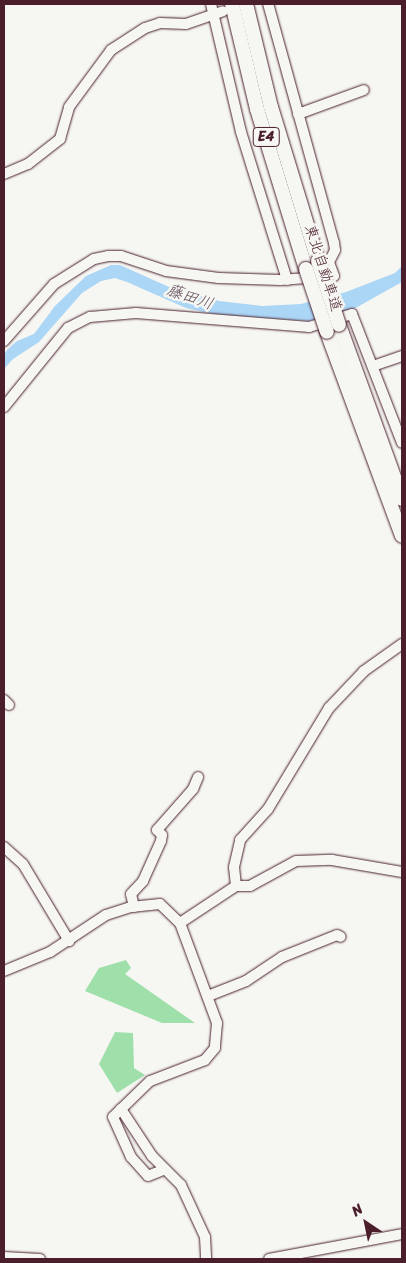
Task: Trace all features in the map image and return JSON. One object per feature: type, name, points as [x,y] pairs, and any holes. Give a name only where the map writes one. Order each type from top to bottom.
[{"type":"highway","name":"東北自動車道","points":[[246,4],[312,265]]},
{"type":"highway","name":"東北自動車道","points":[[228,8],[258,109],[402,536]]},
{"type":"highway","name":"東北自動車道","points":[[333,329],[402,499]]},
{"type":"street","points":[[211,4],[251,168],[286,280]]},
{"type":"street","points":[[4,341],[54,284],[94,259],[108,256],[121,256],[192,275],[286,280],[334,276],[329,262],[336,250],[268,4]]},
{"type":"street","points":[[4,174],[28,164],[60,139],[70,107],[111,50],[145,28],[160,24],[186,24],[213,17],[228,8]]},
{"type":"street","points":[[298,114],[364,90]]},
{"type":"street","points":[[4,407],[68,328],[83,319],[108,314],[309,327],[352,314],[402,444]]},
{"type":"street","points":[[373,366],[402,356]]},
{"type":"street","points":[[236,886],[234,867],[240,840],[268,809],[329,708],[364,671],[402,644]]},
{"type":"street","points":[[134,906],[131,894],[143,881],[161,841],[162,836],[157,830],[192,790],[198,778]]},
{"type":"street","points":[[4,847],[23,864],[69,940]]},
{"type":"street","points":[[180,923],[236,886],[250,886],[288,863],[305,860],[332,860],[402,872]]},
{"type":"street","points":[[4,971],[28,963],[69,940],[99,918],[134,906],[160,904],[180,923],[208,996],[217,1024],[218,1037],[211,1055],[150,1081],[121,1110],[115,1111],[113,1117],[131,1157],[148,1176],[165,1169]]},
{"type":"street","points":[[208,996],[246,981],[282,957],[337,935],[341,937]]},
{"type":"street","points":[[121,1110],[152,1156],[181,1185],[205,1237],[206,1259]]},
{"type":"street","points":[[269,1259],[348,1242],[402,1234]]},
{"type":"street","points":[[4,1257],[40,1259]]},
{"type":"green space","points":[[126,960],[131,968],[125,974],[195,1023],[162,1023],[85,991],[99,968]]},
{"type":"green space","points":[[115,1032],[133,1033],[134,1068],[145,1075],[117,1093],[99,1064]]},
{"type":"water","name":"藤田川","points":[[111,265],[120,265],[169,287],[219,301],[262,306],[301,304],[346,292],[395,273],[402,266],[402,282],[350,311],[309,321],[217,315],[186,308],[115,278],[101,281],[82,293],[39,342],[13,359],[4,369],[4,355],[7,350],[17,341],[34,334],[55,306],[86,276]]}]
